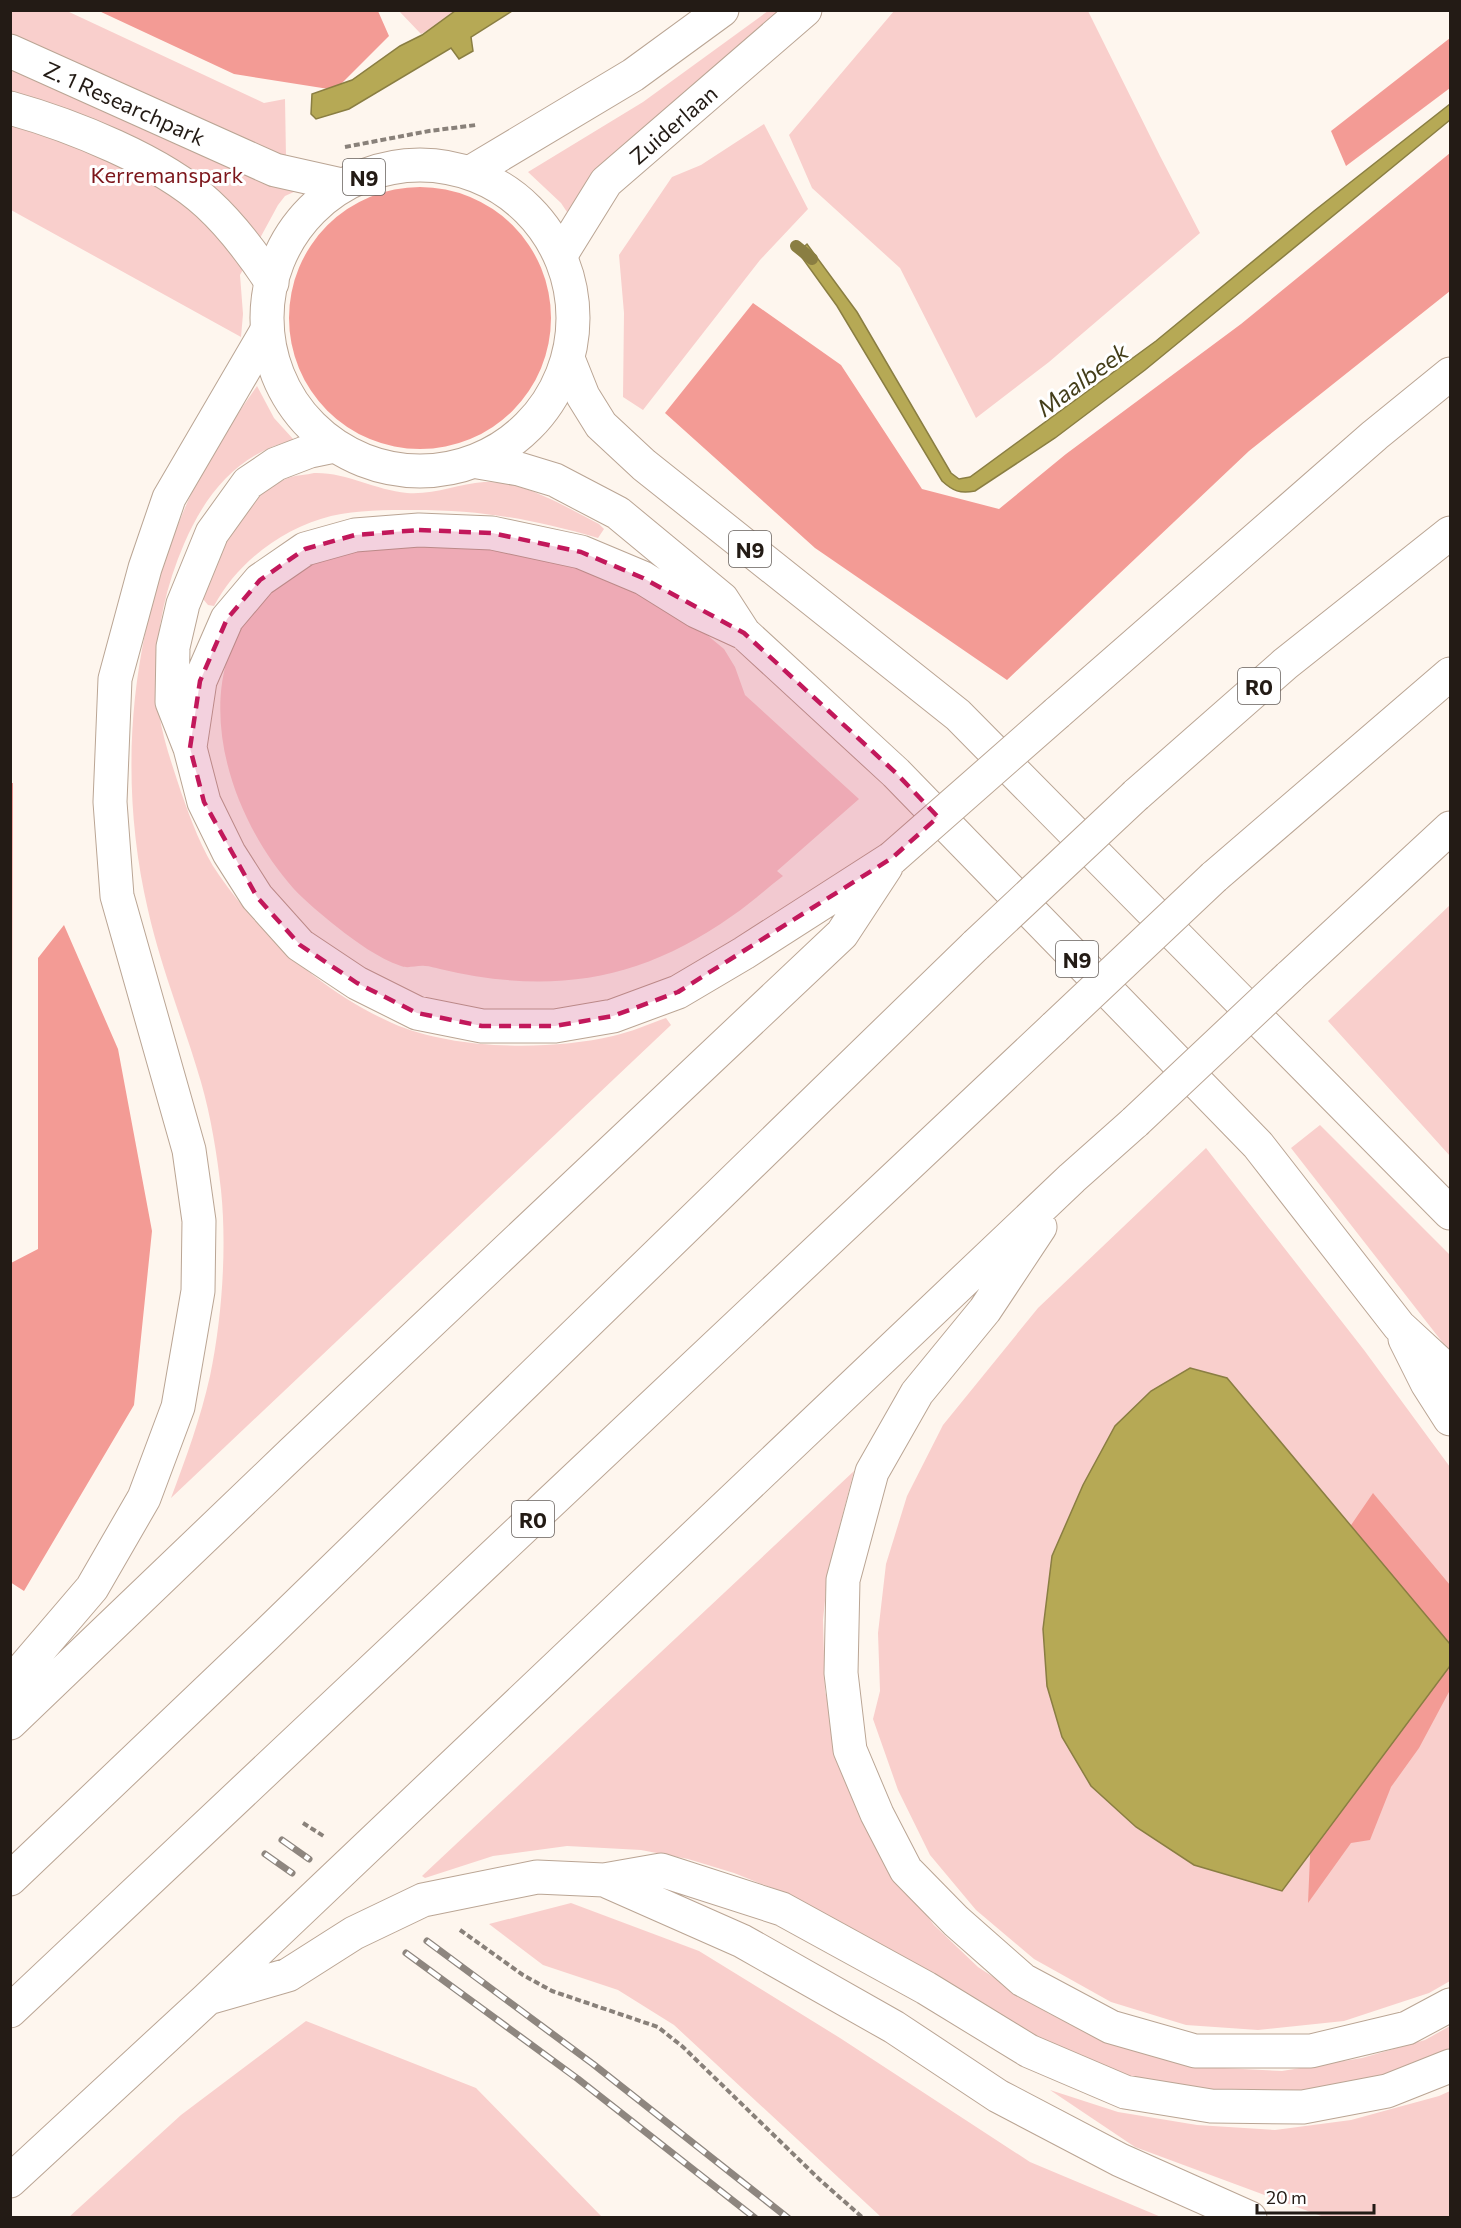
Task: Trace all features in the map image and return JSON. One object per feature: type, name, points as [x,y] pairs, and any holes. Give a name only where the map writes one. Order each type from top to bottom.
[{"type":"main road","points":[[471,172],[633,75],[722,10]]},
{"type":"main road","name":"Zuiderlaan","points":[[561,253],[606,182],[805,10]]},
{"type":"main road","name":"Z. 1 Researchpark","points":[[10,51],[274,170],[342,184]]},
{"type":"main road","name":"Z. 1 Researchpark","points":[[10,108],[97,139],[161,170],[207,203],[249,247],[272,283]]},
{"type":"main road","name":"N9","points":[[407,164],[471,172],[531,210],[561,253],[575,312],[569,361],[547,407],[505,447],[478,462],[420,472],[349,455],[334,446],[305,420],[280,383],[266,332],[266,305],[279,256],[304,216],[342,184],[407,164]]},
{"type":"main road","points":[[10,1684],[92,1588],[144,1498],[178,1407],[198,1291],[199,1221],[189,1150],[117,896],[110,802],[116,679],[145,568],[169,498],[266,332]]},
{"type":"main road","name":"N9","points":[[569,361],[583,396],[601,425],[644,465],[958,715],[1450,1214]]},
{"type":"main road","points":[[334,446],[310,451],[276,464],[248,483],[212,533],[183,603],[173,647],[172,702],[190,748],[204,802],[229,853],[257,897],[300,945],[357,983],[417,1013],[482,1026],[555,1026],[613,1016],[678,992],[744,953],[892,858],[1375,435],[1450,374]]},
{"type":"main road","name":"N9","points":[[478,462],[519,469],[555,480],[618,513],[722,598],[744,633],[896,773],[1258,1145],[1399,1326],[1450,1373]]},
{"type":"main road","points":[[190,748],[200,681],[227,619],[260,580],[305,549],[355,535],[419,530],[492,533],[580,552],[643,578],[696,611],[744,633]]},
{"type":"main road","name":"R0","points":[[10,1879],[274,1628],[976,945],[1136,795],[1284,664],[1450,533]]},
{"type":"main road","name":"R0","points":[[10,2011],[1214,877],[1450,674]]},
{"type":"main road","points":[[10,2181],[207,1999],[1072,1178],[1450,828]]},
{"type":"main road","points":[[10,1723],[283,1461],[842,934],[892,858]]},
{"type":"main road","points":[[1072,1178],[985,1310],[917,1393],[872,1472],[843,1580],[841,1673],[850,1750],[877,1814],[906,1870],[956,1921],[1023,1980],[1111,2027],[1196,2051],[1311,2051],[1407,2028],[1450,2005]]},
{"type":"main road","points":[[1399,1326],[1427,1383],[1450,1419]]},
{"type":"main road","points":[[207,1999],[288,1975],[354,1933],[423,1900],[537,1877],[604,1880],[661,1870],[782,1909],[926,1988],[1029,2051],[1125,2092],[1211,2106],[1302,2107],[1387,2091],[1450,2066]]},
{"type":"main road","points":[[604,1880],[742,1941],[894,2027],[998,2096],[1120,2160],[1250,2217]]},
{"type":"path","points":[[335,149],[480,124]]},
{"type":"path","points":[[303,1822],[328,1839]]},
{"type":"path","points":[[459,1929],[524,1975],[552,1991],[658,2027],[683,2047],[819,2180],[863,2217]]},
{"type":"highlighted area","points":[[419,530],[492,533],[581,552],[643,578],[744,633],[896,773],[938,817],[892,858],[678,992],[613,1016],[555,1026],[482,1026],[417,1013],[357,983],[300,945],[257,897],[204,802],[190,748],[200,681],[227,619],[260,580],[305,549],[355,535]]},
{"type":"green space","name":"Kerremanspark","points":[[11,11],[67,11],[264,103],[285,99],[286,157],[296,191],[285,196],[278,205],[240,275],[243,314],[241,337],[11,210]]},
{"type":"green space","points":[[399,11],[465,11],[421,34]]},
{"type":"green space","points":[[768,11],[787,11],[571,218],[561,203],[528,172],[643,102]]},
{"type":"green space","points":[[894,11],[1088,11],[1200,233],[1049,362],[976,418],[900,268],[812,188],[789,135]]},
{"type":"green space","points":[[764,124],[808,209],[760,260],[643,410],[623,397],[624,313],[619,255],[672,177],[701,165]]},
{"type":"green space","points":[[257,386],[274,418],[294,440],[274,446],[240,465],[226,478],[203,508],[184,544],[169,585],[157,648],[157,692],[163,733],[189,813],[213,866],[254,920],[274,941],[318,979],[367,1010],[416,1032],[472,1043],[531,1046],[587,1041],[613,1036],[666,1018],[671,1025],[171,1498],[198,1422],[214,1354],[222,1283],[223,1212],[218,1163],[208,1109],[153,932],[138,857],[133,803],[132,749],[135,696],[143,643],[172,540],[207,463]]},
{"type":"green space","points":[[314,473],[338,475],[407,493],[427,492],[484,482],[513,485],[558,503],[599,524],[604,529],[598,538],[507,517],[438,510],[362,511],[341,514],[313,522],[279,538],[248,561],[235,575],[214,606],[208,605],[203,599],[216,564],[224,545],[246,511],[274,485],[291,477]]},
{"type":"green space","points":[[371,546],[490,547],[582,568],[624,583],[695,625],[724,649],[735,667],[745,695],[859,799],[777,871],[783,876],[739,911],[697,938],[663,956],[628,969],[592,977],[556,981],[519,981],[480,977],[427,966],[404,967],[384,959],[352,938],[309,903],[293,888],[269,857],[249,822],[233,785],[224,746],[220,706],[225,668],[238,632],[262,599],[287,575],[304,564]]},
{"type":"green space","points":[[1450,905],[1450,1156],[1328,1021]]},
{"type":"green space","points":[[1320,1125],[1450,1255],[1450,1352],[1291,1148]]},
{"type":"green space","points":[[1206,1148],[1364,1350],[1450,1467],[1450,1981],[1429,1993],[1344,2021],[1258,2030],[1186,2025],[1111,2002],[1034,1959],[976,1910],[930,1855],[898,1790],[873,1719],[880,1691],[878,1633],[886,1564],[907,1496],[943,1425],[1038,1308]]},
{"type":"green space","points":[[854,1471],[828,1571],[823,1620],[825,1691],[840,1747],[895,1873],[934,1925],[978,1967],[1048,2013],[1119,2046],[1204,2067],[1282,2071],[1362,2058],[1425,2040],[1450,2026],[1450,2050],[1407,2068],[1366,2080],[1299,2092],[1251,2094],[1162,2084],[1124,2075],[1041,2042],[782,1892],[734,1873],[688,1859],[641,1850],[567,1846],[493,1856],[425,1878],[422,1876]]},
{"type":"green space","points":[[571,1903],[699,1951],[840,2038],[1030,2162],[1161,2217],[881,2217],[674,2025],[618,1990],[543,1965],[489,1924]]},
{"type":"green space","points":[[306,2021],[476,2088],[602,2217],[69,2217],[181,2115]]},
{"type":"green space","points":[[1050,2090],[1118,2112],[1197,2125],[1275,2130],[1351,2120],[1450,2091],[1450,2217],[1324,2217],[1135,2147]]},
{"type":"shaded area","points":[[99,11],[378,11],[389,36],[335,90],[234,74]]},
{"type":"shaded area","points":[[455,11],[512,11],[471,37],[473,51],[459,59],[451,48],[349,109],[316,119],[311,114],[312,94],[352,80]]},
{"type":"shaded area","points":[[1450,38],[1450,88],[1346,166],[1331,131]]},
{"type":"shaded area","points":[[1450,104],[1450,120],[1145,370],[1055,438],[975,491],[957,491],[942,481],[837,306],[798,252],[807,244],[857,312],[951,473],[959,479],[970,477],[1156,341],[1314,211]]},
{"type":"shaded area","points":[[1450,153],[1450,291],[1249,451],[1007,680],[815,548],[665,413],[753,303],[841,365],[922,489],[999,509],[1066,454],[1241,324]]},
{"type":"shaded area","points":[[407,187],[433,187],[458,192],[482,202],[513,225],[536,256],[546,280],[551,318],[546,356],[536,380],[513,411],[482,434],[458,444],[433,449],[407,449],[382,444],[358,434],[337,420],[318,401],[304,380],[294,356],[289,331],[289,305],[294,280],[304,256],[318,235],[337,216],[358,202],[382,192]]},
{"type":"shaded area","points":[[10,783],[13,783],[11,1233],[10,1233]]},
{"type":"shaded area","points":[[64,925],[118,1049],[152,1231],[134,1405],[24,1591],[10,1582],[11,1263],[38,1249],[38,958]]},
{"type":"shaded area","points":[[1190,1368],[1227,1378],[1450,1644],[1450,1666],[1282,1891],[1194,1865],[1136,1827],[1091,1786],[1062,1737],[1047,1686],[1043,1629],[1052,1556],[1083,1485],[1115,1426],[1151,1391]]},
{"type":"shaded area","points":[[1373,1493],[1450,1585],[1450,1690],[1419,1748],[1391,1787],[1370,1840],[1351,1843],[1308,1903],[1311,1833],[1347,1531]]},
{"type":"waterway","name":"Maalbeek","points":[[796,246],[812,259]]},
{"type":"railway","points":[[282,1840],[309,1859]]},
{"type":"railway","points":[[265,1854],[292,1873]]},
{"type":"railway","points":[[427,1941],[593,2064],[788,2218]]},
{"type":"railway","points":[[406,1953],[578,2079],[755,2218]]}]
